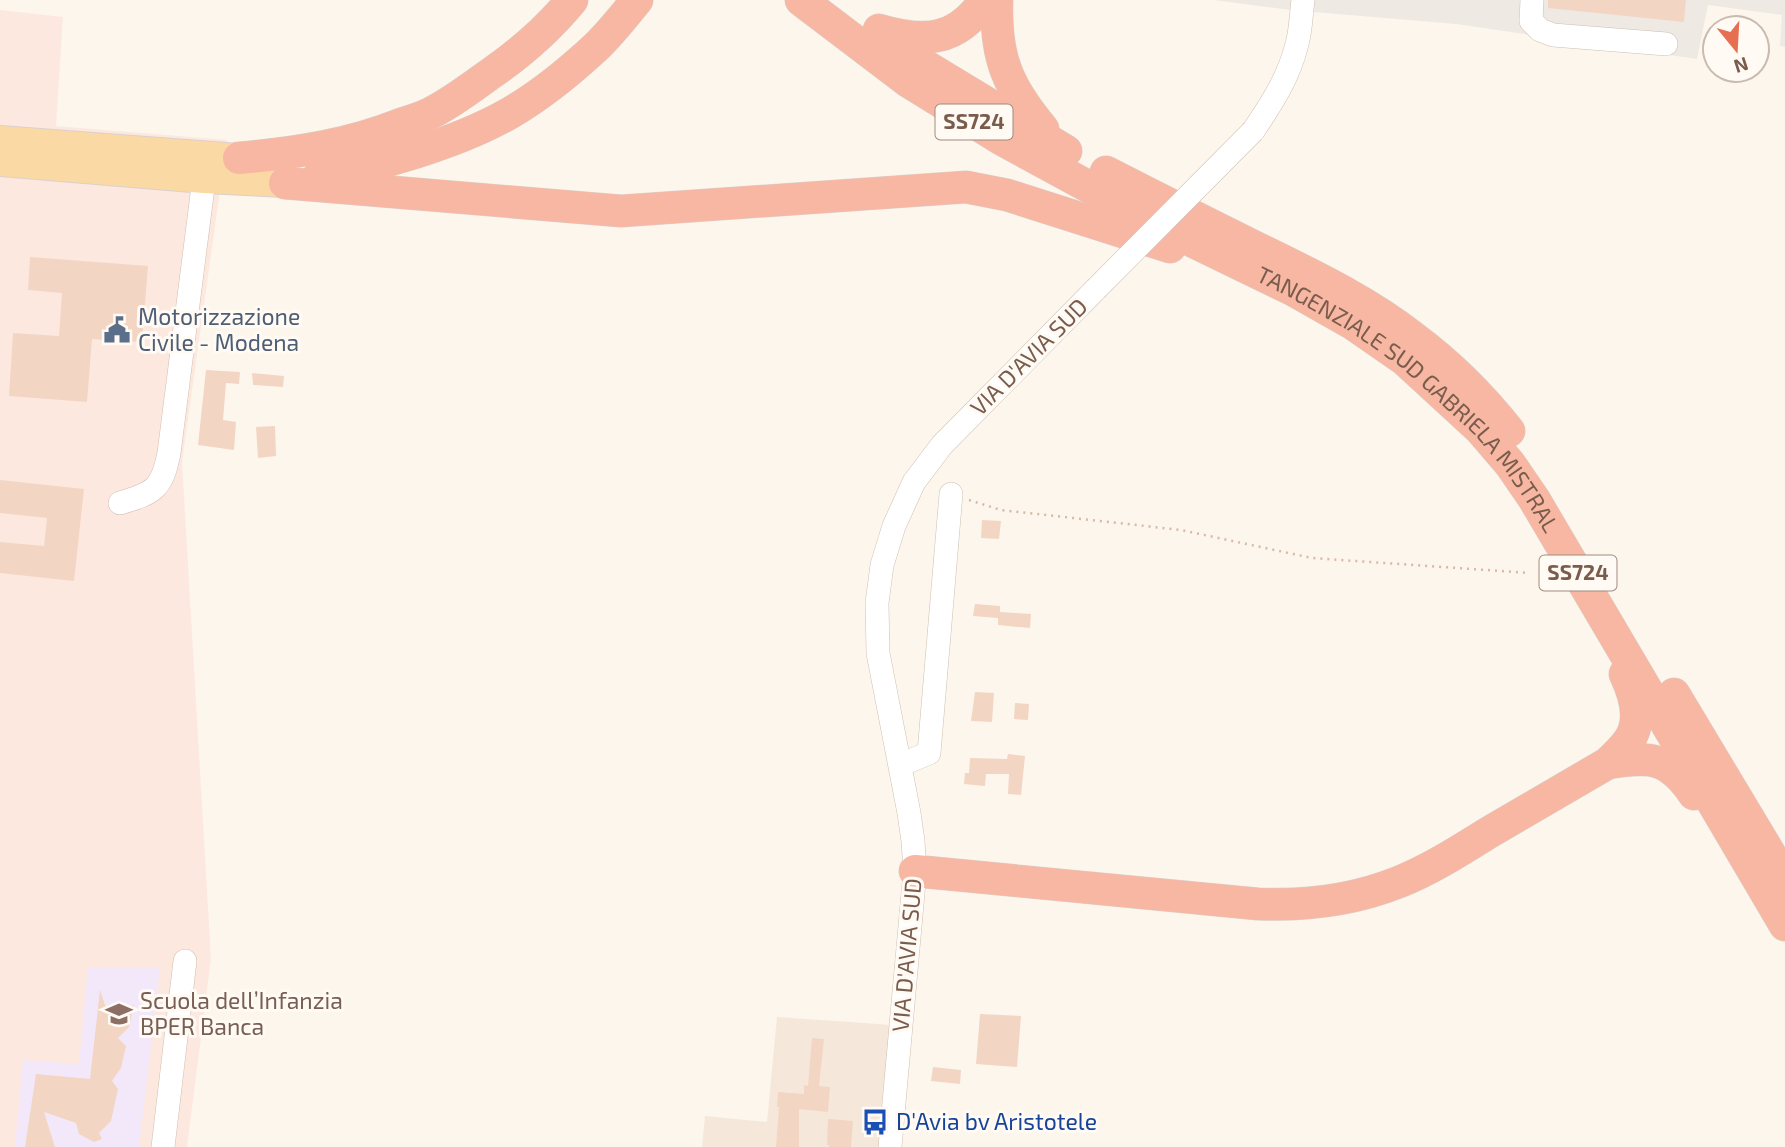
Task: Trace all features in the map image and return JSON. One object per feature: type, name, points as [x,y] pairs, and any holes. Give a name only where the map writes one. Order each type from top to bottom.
[{"type":"highway","points":[[239,158],[287,154],[354,140],[431,113],[516,56],[555,21],[572,0]]},
{"type":"highway","points":[[285,183],[371,164],[456,139],[509,113],[555,83],[597,46],[637,0]]},
{"type":"highway","name":"SS724","points":[[801,0],[909,82],[1001,139],[1197,231]]},
{"type":"highway","name":"SS724","points":[[835,0],[919,62],[1197,231]]},
{"type":"highway","points":[[867,26],[898,35],[940,37],[958,28],[977,13],[985,0]]},
{"type":"highway","points":[[997,0],[998,43],[1013,89],[1058,146]]},
{"type":"highway","points":[[239,158],[290,165],[371,164]]},
{"type":"highway","points":[[285,183],[621,211],[966,187],[1020,199],[1200,256],[1293,290]]},
{"type":"highway","name":"TANGENZIALE SUD GABRIELA MISTRAL","points":[[1197,231],[1353,324],[1405,360],[1480,429],[1510,464],[1534,499],[1785,925]]},
{"type":"highway","name":"TANGENZIALE SUD GABRIELA MISTRAL","points":[[1197,231],[1296,267],[1358,300],[1414,338],[1457,375],[1495,414],[1526,452],[1566,513],[1785,879]]},
{"type":"highway","points":[[915,871],[1289,905],[1326,902],[1399,882],[1434,866],[1608,762],[1624,747],[1634,732],[1636,710],[1632,689],[1580,577]]},
{"type":"highway","points":[[1608,762],[1646,758],[1662,763],[1686,782],[1785,925]]},
{"type":"main road","points":[[0,140],[239,158]]},
{"type":"main road","points":[[0,162],[285,183]]},
{"type":"street","name":"VIA D'AVIA SUD","points":[[890,1147],[915,871],[913,841],[878,653],[877,603],[882,565],[894,526],[914,482],[942,444],[1252,131],[1270,107],[1286,78],[1298,42],[1303,0]]},
{"type":"street","points":[[1532,0],[1531,21],[1540,30],[1553,35],[1666,44]]},
{"type":"street","points":[[120,503],[145,496],[153,490],[166,468],[204,179]]},
{"type":"street","points":[[900,765],[929,753],[951,495]]},
{"type":"street","points":[[163,1147],[185,961]]},
{"type":"path","points":[[951,495],[1001,510],[1181,530],[1312,558],[1530,573]]},
{"type":"shaded area","points":[[1214,0],[1785,0],[1785,47],[1780,46],[1782,15],[1708,5],[1706,14],[1701,14],[1701,39],[1697,59],[1456,24],[1290,10]]},
{"type":"shaded area","points":[[0,10],[63,17],[56,126],[227,140],[182,462],[211,959],[187,1147],[0,1147]]},
{"type":"shaded area","name":"Scuola dell’Infanzia BPER Banca","points":[[88,967],[160,968],[139,1147],[15,1147],[23,1060],[79,1064]]},
{"type":"shaded area","points":[[777,1017],[893,1025],[882,1147],[702,1147],[705,1116],[767,1122]]},
{"type":"building","points":[[1548,0],[1686,0],[1684,22],[1548,8]]},
{"type":"building","name":"Motorizzazione Civile - Modena","points":[[30,257],[148,266],[142,342],[92,339],[87,402],[9,396],[13,333],[59,336],[62,293],[28,290]]},
{"type":"building","points":[[206,370],[240,372],[239,384],[226,383],[223,420],[236,422],[234,450],[198,445]]},
{"type":"building","points":[[252,373],[284,376],[283,387],[253,385]]},
{"type":"building","points":[[275,426],[276,456],[258,458],[256,427]]},
{"type":"building","points":[[0,480],[84,489],[74,581],[0,573],[0,542],[44,546],[47,518],[0,513]]},
{"type":"building","points":[[982,520],[1001,521],[999,539],[981,538]]},
{"type":"building","points":[[975,604],[1000,606],[1000,612],[1031,614],[1030,628],[998,625],[998,618],[973,616]]},
{"type":"building","points":[[975,692],[994,693],[992,722],[971,721]]},
{"type":"building","points":[[1015,703],[1029,704],[1028,720],[1014,719]]},
{"type":"building","points":[[1008,754],[1025,756],[1021,795],[1008,794],[1009,774],[986,774],[985,786],[964,784],[965,773],[969,773],[970,758],[1007,759]]},
{"type":"building","points":[[100,990],[108,1014],[134,1005],[129,1027],[118,1038],[126,1046],[121,1068],[112,1081],[118,1089],[111,1121],[99,1133],[102,1139],[94,1142],[79,1134],[76,1123],[44,1112],[55,1147],[25,1147],[36,1074],[90,1079]]},
{"type":"building","points":[[980,1014],[1021,1016],[1017,1067],[976,1064]]},
{"type":"building","points":[[812,1038],[824,1039],[819,1086],[830,1087],[828,1112],[799,1109],[799,1147],[776,1147],[778,1092],[804,1094],[804,1085],[808,1086]]},
{"type":"building","points":[[933,1067],[961,1070],[960,1084],[931,1081]]},
{"type":"building","points":[[828,1119],[853,1121],[851,1147],[827,1145]]},
{"type":"place","name":"Motorizzazione Civile - Modena","points":[[117,330]]},
{"type":"place","name":"Scuola dell’Infanzia BPER Banca","points":[[119,1014]]},
{"type":"place","name":"D'Avia bv Aristotele","points":[[875,1122]]}]
